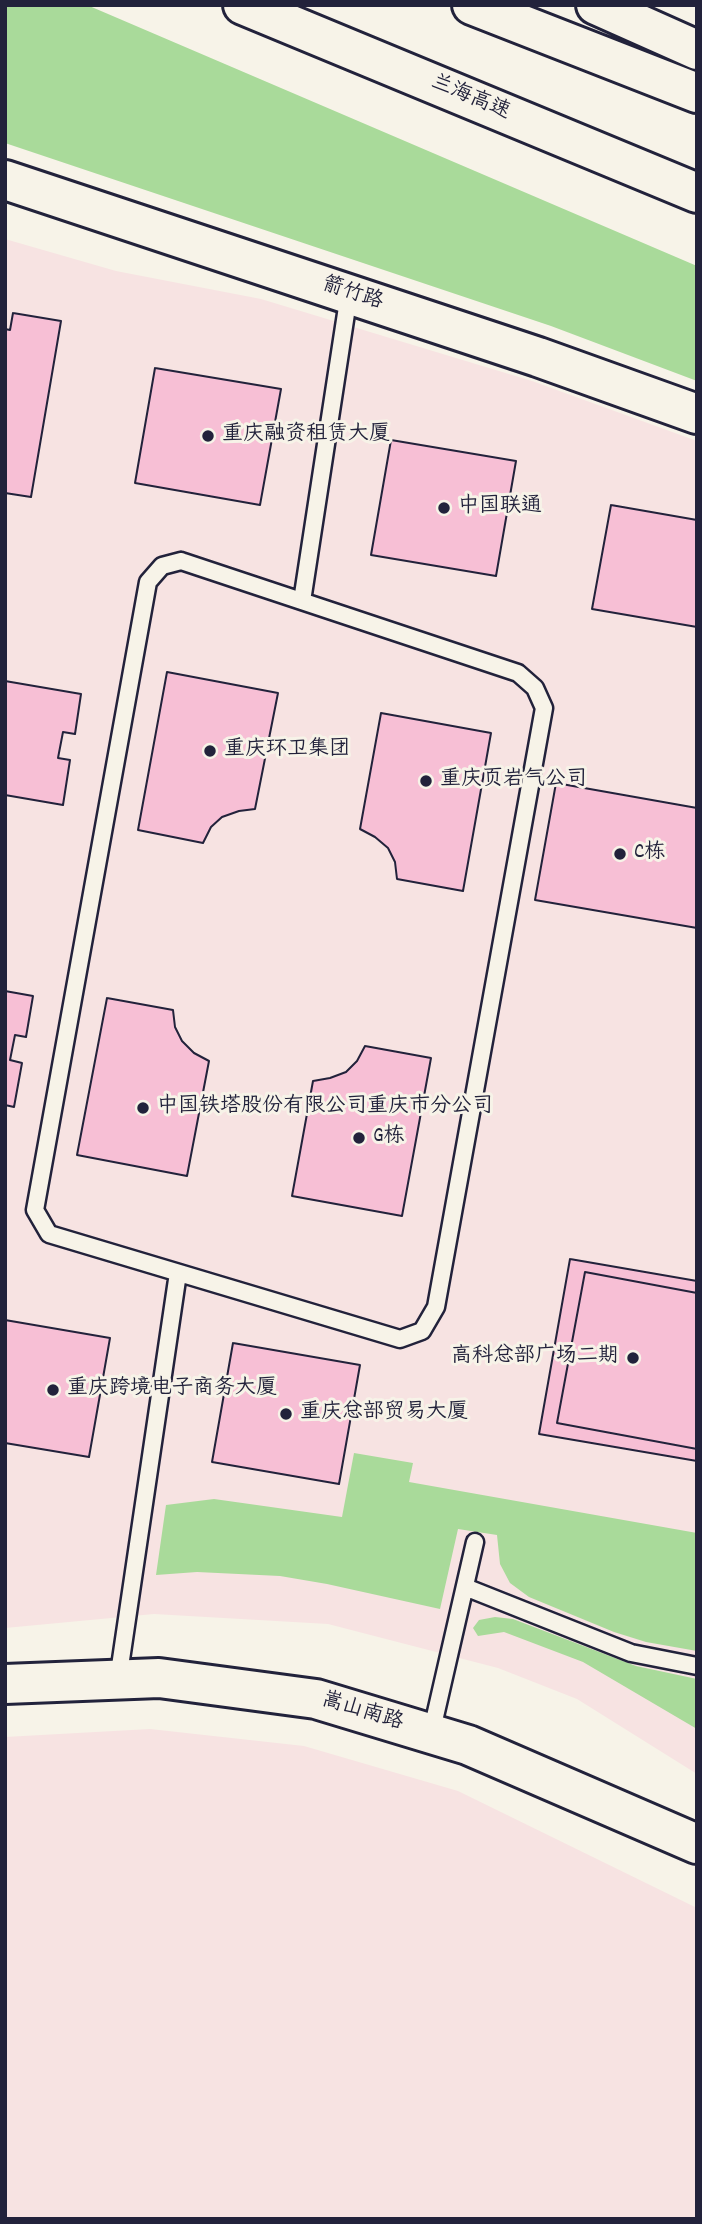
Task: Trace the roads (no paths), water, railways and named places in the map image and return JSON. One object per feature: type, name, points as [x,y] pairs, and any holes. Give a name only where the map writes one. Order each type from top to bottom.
[{"type":"main road","name":"兰海高速","points":[[243,5],[697,193]]},
{"type":"main road","points":[[472,5],[697,93]]},
{"type":"main road","points":[[596,5],[697,50]]},
{"type":"main road","name":"箭竹路","points":[[5,180],[538,357],[697,414]]},
{"type":"main road","name":"嵩山南路","points":[[5,1684],[159,1678],[316,1699],[468,1745],[697,1844]]},
{"type":"lane","points":[[302,601],[349,294]]},
{"type":"lane","points":[[181,561],[302,601],[518,673],[535,688],[544,708],[436,1307],[422,1331],[400,1339],[49,1234],[34,1210],[148,582],[162,566],[181,561]]},
{"type":"lane","points":[[118,1680],[178,1273]]},
{"type":"lane","points":[[431,1734],[475,1542]]},
{"type":"lane","points":[[465,1587],[631,1653],[697,1665]]},
{"type":"place","name":"重庆融资租赁大厦","points":[[208,436]]},
{"type":"place","name":"中国联通","points":[[444,508]]},
{"type":"place","name":"重庆环卫集团","points":[[210,751]]},
{"type":"place","name":"重庆页岩气公司","points":[[426,781]]},
{"type":"place","name":"C栋","points":[[620,854]]},
{"type":"place","name":"中国铁塔股份有限公司重庆市分公司","points":[[143,1108]]},
{"type":"place","name":"G栋","points":[[359,1138]]},
{"type":"place","name":"高科总部广场二期","points":[[633,1358]]},
{"type":"place","name":"重庆跨境电子商务大厦","points":[[53,1390]]},
{"type":"place","name":"重庆总部贸易大厦","points":[[286,1414]]}]
